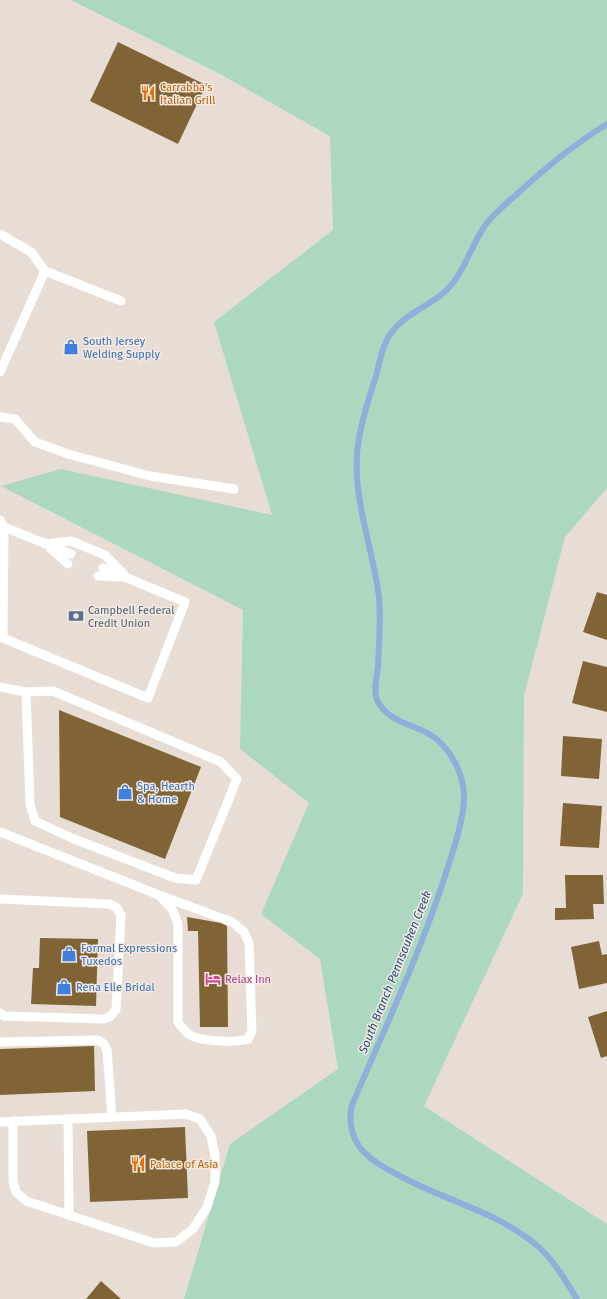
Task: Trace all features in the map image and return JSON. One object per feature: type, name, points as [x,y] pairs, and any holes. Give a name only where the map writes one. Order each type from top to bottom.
[{"type":"lane","points":[[0,234],[31,252],[44,272],[121,301]]},
{"type":"lane","points":[[0,372],[44,272]]},
{"type":"lane","points":[[0,417],[15,419],[35,442],[68,454],[150,476],[234,488]]},
{"type":"lane","points":[[71,554],[45,544],[2,523],[2,636],[148,698],[185,602],[128,578],[100,572]]},
{"type":"lane","points":[[45,544],[71,541],[105,555],[128,578]]},
{"type":"lane","points":[[45,544],[68,564]]},
{"type":"lane","points":[[0,686],[26,692],[53,691],[221,762],[237,779],[196,880],[175,878],[74,839],[35,821],[30,804],[26,692]]},
{"type":"lane","points":[[0,832],[160,896],[232,922],[244,932],[249,943],[252,1031],[248,1039],[239,1042],[193,1037],[183,1030],[178,1022],[178,924],[172,909],[160,896]]},
{"type":"lane","points":[[0,899],[110,904],[117,908],[121,915],[116,1009],[111,1016],[104,1019],[4,1016],[0,1013]]},
{"type":"lane","points":[[0,1042],[98,1040],[104,1044],[107,1050],[112,1117]]},
{"type":"lane","points":[[0,1122],[13,1121],[186,1114],[200,1119],[211,1136],[215,1156],[215,1182],[207,1207],[193,1229],[176,1242],[154,1243],[26,1201],[16,1192],[12,1180],[13,1121]]},
{"type":"lane","points":[[68,1119],[69,1215]]},
{"type":"green space","points":[[71,0],[607,0],[607,488],[565,537],[524,696],[523,894],[424,1106],[607,1224],[607,1299],[184,1299],[230,1144],[338,1069],[320,959],[261,914],[309,803],[240,749],[243,610],[1,486],[61,469],[272,515],[214,322],[333,230],[330,136],[220,74]]},
{"type":"building","name":"Carrabba's Italian Grill","points":[[118,42],[206,85],[178,144],[90,101]]},
{"type":"building","points":[[597,592],[607,595],[607,640],[583,632]]},
{"type":"building","points":[[583,661],[607,667],[607,712],[572,703]]},
{"type":"building","name":"Spa, Hearth & Home","points":[[59,710],[201,767],[165,859],[60,817]]},
{"type":"building","points":[[563,736],[602,739],[599,779],[561,776]]},
{"type":"building","points":[[563,803],[602,806],[599,848],[560,846]]},
{"type":"building","points":[[565,875],[603,875],[604,904],[593,904],[594,919],[555,920],[555,908],[566,908]]},
{"type":"building","name":"Relax Inn","points":[[187,917],[221,923],[227,926],[228,1027],[200,1027],[198,931],[188,931]]},
{"type":"building","points":[[40,938],[98,939],[96,1006],[31,1004],[33,968],[39,968]]},
{"type":"building","points":[[599,941],[602,955],[607,954],[607,983],[579,989],[571,947]]},
{"type":"building","points":[[607,1011],[607,1056],[601,1058],[588,1017]]},
{"type":"building","points":[[94,1046],[95,1091],[0,1095],[0,1049]]},
{"type":"building","name":"Palace of Asia","points":[[185,1127],[188,1198],[90,1202],[87,1131]]},
{"type":"building","points":[[101,1281],[121,1299],[86,1299]]},
{"type":"waterway","name":"South Branch Pennsauken Creek","points":[[577,1299],[553,1263],[535,1244],[504,1223],[417,1184],[380,1165],[371,1159],[359,1146],[352,1130],[350,1117],[352,1105],[401,992],[435,905],[457,837],[462,816],[464,797],[461,779],[454,761],[437,739],[393,717],[381,707],[377,700],[375,688],[378,666],[380,614],[379,597],[358,490],[357,455],[359,436],[367,404],[383,348],[391,333],[405,319],[439,297],[453,283],[462,270],[480,234],[495,214],[560,157],[607,124]]},
{"type":"place","name":"Carrabba's Italian Grill","points":[[148,93]]},
{"type":"place","name":"South Jersey Welding Supply","points":[[71,347]]},
{"type":"place","name":"Campbell Federal Credit Union","points":[[76,616]]},
{"type":"place","name":"Spa, Hearth & Home","points":[[125,792]]},
{"type":"place","name":"Formal Expressions Tuxedos","points":[[69,954]]},
{"type":"place","name":"Relax Inn","points":[[213,979]]},
{"type":"place","name":"Rena Elle Bridal","points":[[64,987]]},
{"type":"place","name":"Palace of Asia","points":[[138,1164]]}]
